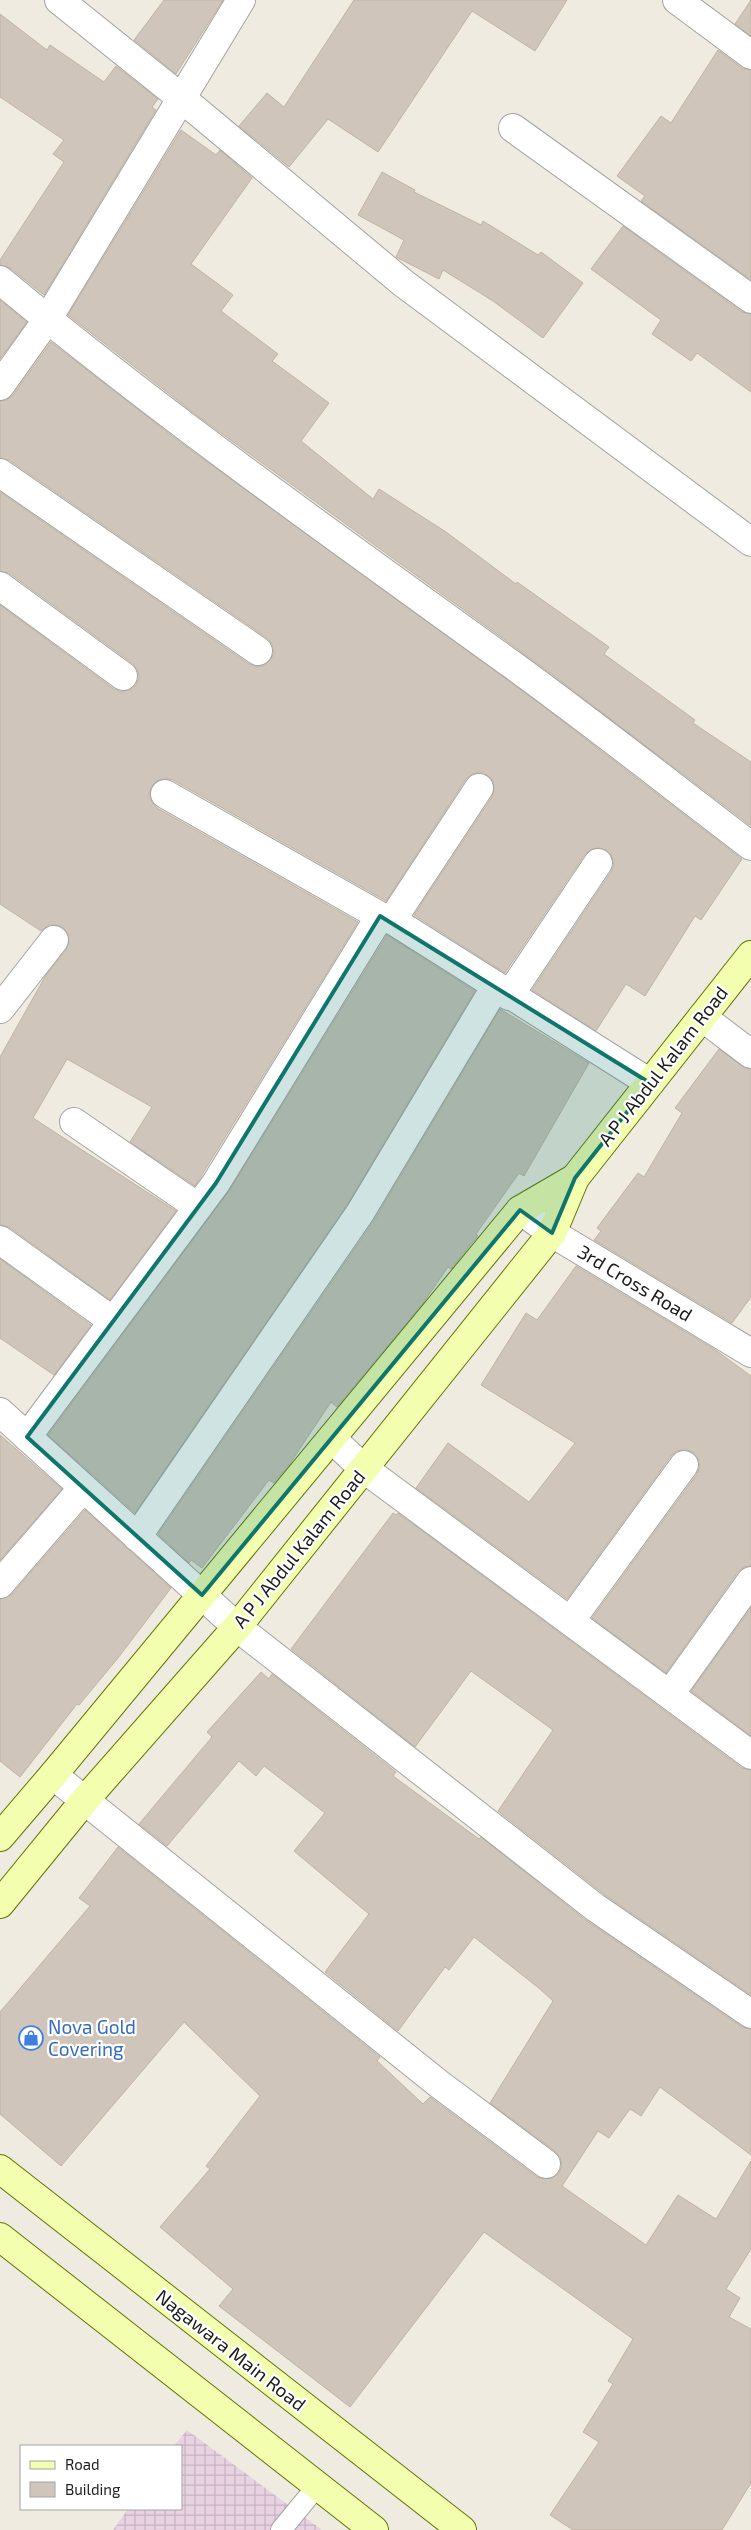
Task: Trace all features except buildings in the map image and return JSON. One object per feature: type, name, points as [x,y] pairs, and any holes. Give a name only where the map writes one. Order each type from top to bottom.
[{"type":"street","points":[[59,0],[180,97],[403,283],[751,542]]},
{"type":"street","points":[[0,386],[47,320],[180,97],[241,0]]},
{"type":"street","points":[[678,0],[751,55]]},
{"type":"street","points":[[513,128],[751,299]]},
{"type":"street","points":[[0,280],[47,320],[434,610],[514,667],[751,846]]},
{"type":"street","points":[[0,473],[258,651]]},
{"type":"street","points":[[0,586],[123,676]]},
{"type":"street","points":[[27,1437],[221,1175],[386,918],[479,788]]},
{"type":"street","points":[[165,794],[386,918],[650,1083]]},
{"type":"street","points":[[137,1537],[360,1213],[502,991],[598,863]]},
{"type":"street","points":[[0,1009],[54,940]]},
{"type":"street","name":"A P J Abdul Kalam Road","points":[[0,1904],[84,1802],[237,1627],[552,1233],[575,1178],[751,955]]},
{"type":"street","points":[[702,1017],[751,1054]]},
{"type":"street","points":[[74,1122],[198,1207]]},
{"type":"street","name":"A P J Abdul Kalam Road","points":[[0,1836],[53,1775],[520,1210],[575,1178]]},
{"type":"street","name":"3rd Cross Road","points":[[520,1210],[552,1233],[751,1354]]},
{"type":"street","points":[[0,1240],[113,1321]]},
{"type":"street","points":[[0,1412],[237,1627],[596,1908],[751,2014]]},
{"type":"street","points":[[332,1439],[363,1468],[751,1755]]},
{"type":"street","points":[[571,1620],[684,1465]]},
{"type":"street","points":[[0,1584],[83,1488]]},
{"type":"street","points":[[670,1694],[751,1581]]},
{"type":"street","points":[[53,1775],[84,1802],[439,2084],[546,2164]]},
{"type":"street","name":"Nagawara Main Road","points":[[0,2169],[462,2530]]},
{"type":"street","points":[[0,2236],[374,2530]]},
{"type":"lane","points":[[281,2530],[318,2485]]},
{"type":"highlighted area","points":[[380,916],[650,1083],[575,1178],[552,1233],[520,1210],[202,1595],[27,1437],[216,1183]]},
{"type":"shaded area","points":[[187,2430],[322,2530],[113,2530],[127,2510],[182,2510],[182,2445],[175,2445]]},
{"type":"place","name":"Nova Gold Covering","points":[[31,2038]]}]
